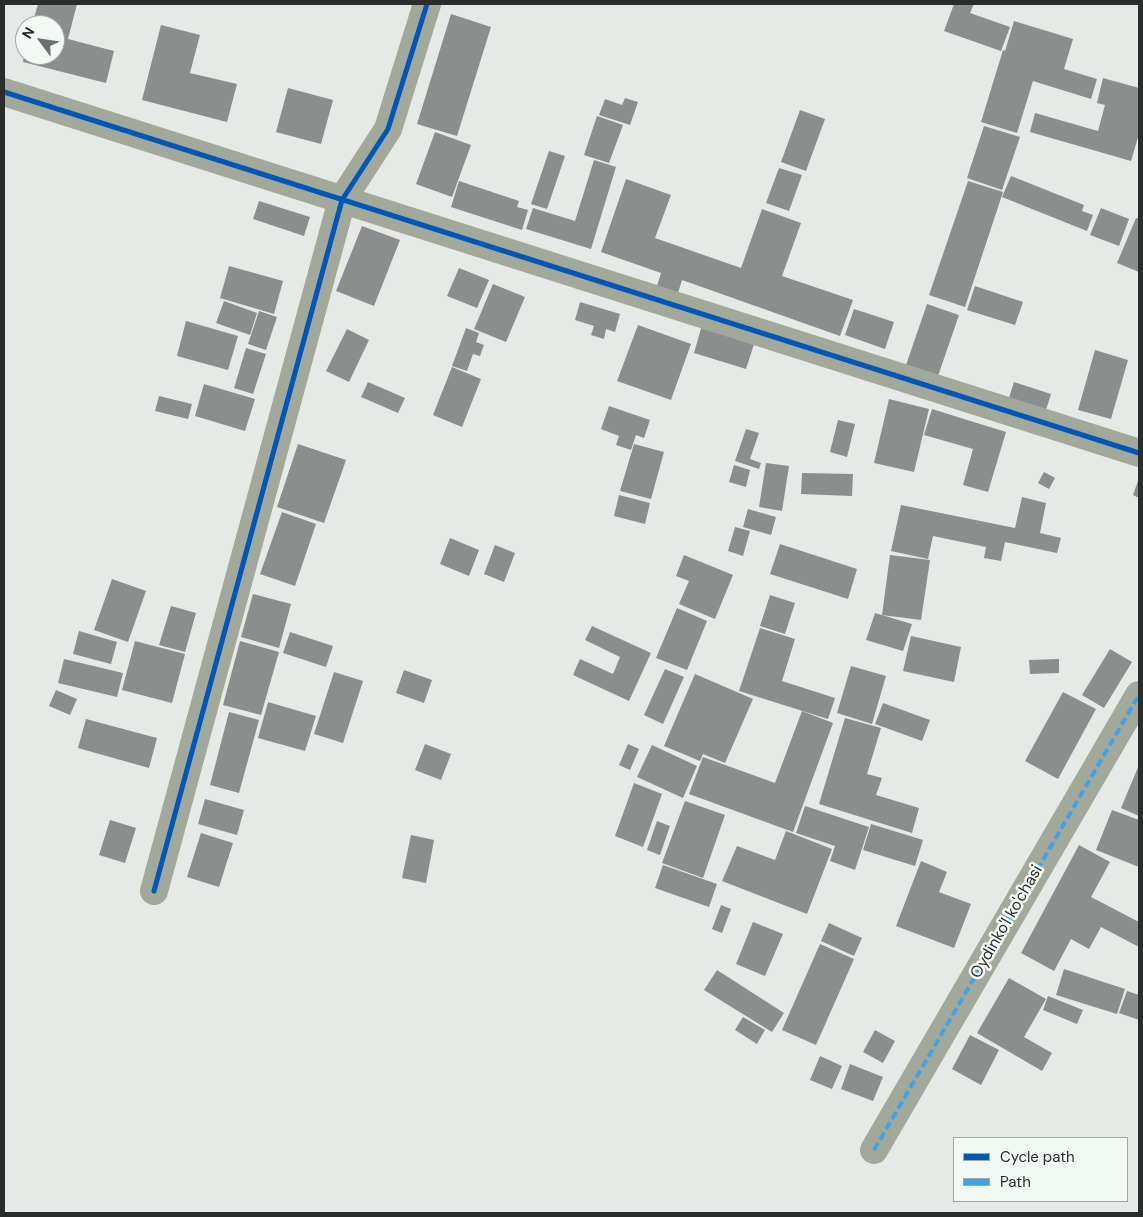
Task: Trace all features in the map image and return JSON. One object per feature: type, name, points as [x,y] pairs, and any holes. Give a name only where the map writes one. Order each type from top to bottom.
[{"type":"street","points":[[154,891],[342,200],[388,130],[427,4]]},
{"type":"street","points":[[4,92],[1139,453]]},
{"type":"street","name":"Oydinko'l ko'chasi","points":[[874,1150],[1139,695]]},
{"type":"building","points":[[38,4],[77,4],[68,39],[114,51],[106,83],[35,65],[65,65],[65,15],[35,15]]},
{"type":"building","points":[[954,4],[974,4],[970,13],[1010,27],[1001,51],[944,31]]},
{"type":"building","points":[[451,14],[491,27],[457,136],[417,124]]},
{"type":"building","points":[[1014,21],[1073,39],[1064,69],[1097,79],[1091,99],[1033,81],[1017,133],[981,122]]},
{"type":"building","points":[[161,25],[200,35],[190,73],[237,84],[227,122],[142,100]]},
{"type":"building","points":[[1103,78],[1139,88],[1139,134],[1131,161],[1030,132],[1035,113],[1098,131],[1105,105],[1097,103]]},
{"type":"building","points":[[288,88],[333,100],[321,144],[276,132]]},
{"type":"building","points":[[625,98],[638,102],[630,125],[599,115],[605,99],[622,105]]},
{"type":"building","points":[[800,110],[825,119],[806,171],[781,162]]},
{"type":"building","points":[[597,116],[623,125],[609,163],[584,155]]},
{"type":"building","points":[[984,126],[1020,137],[1002,190],[967,178]]},
{"type":"building","points":[[435,132],[471,145],[452,197],[416,184]]},
{"type":"building","points":[[549,151],[565,156],[547,209],[531,204]]},
{"type":"building","points":[[594,160],[616,167],[591,249],[526,229],[533,208],[575,221]]},
{"type":"building","points":[[779,168],[802,175],[789,211],[766,203]]},
{"type":"building","points":[[1011,176],[1084,205],[1082,211],[1093,215],[1087,231],[1002,197]]},
{"type":"building","points":[[626,179],[671,195],[655,238],[741,268],[762,209],[801,223],[782,276],[853,300],[840,336],[682,280],[678,293],[657,286],[661,273],[601,252]]},
{"type":"building","points":[[459,181],[519,201],[517,207],[528,210],[522,230],[451,207]]},
{"type":"building","points":[[968,181],[1003,192],[965,307],[929,295]]},
{"type":"building","points":[[259,201],[310,217],[304,236],[253,219]]},
{"type":"building","points":[[1101,208],[1129,219],[1119,246],[1090,235]]},
{"type":"building","points":[[1136,218],[1139,219],[1139,272],[1117,263]]},
{"type":"building","points":[[362,226],[400,240],[374,306],[336,291]]},
{"type":"building","points":[[229,266],[283,281],[274,314],[220,298]]},
{"type":"building","points":[[459,268],[489,280],[477,308],[447,296]]},
{"type":"building","points":[[493,284],[525,297],[506,342],[474,329]]},
{"type":"building","points":[[975,286],[1023,302],[1015,325],[967,310]]},
{"type":"building","points":[[224,301],[257,313],[250,335],[216,323]]},
{"type":"building","points":[[580,302],[620,314],[615,332],[606,329],[604,339],[591,335],[594,326],[575,320]]},
{"type":"building","points":[[927,304],[959,315],[938,376],[906,365]]},
{"type":"building","points":[[854,309],[894,322],[885,349],[845,335]]},
{"type":"building","points":[[259,311],[277,317],[266,350],[248,344]]},
{"type":"building","points":[[704,318],[757,335],[746,369],[694,353]]},
{"type":"building","points":[[186,321],[238,336],[228,370],[177,356]]},
{"type":"building","points":[[638,325],[691,344],[671,400],[617,381]]},
{"type":"building","points":[[466,328],[479,333],[476,342],[484,345],[480,356],[473,354],[467,371],[452,366]]},
{"type":"building","points":[[347,329],[369,340],[349,382],[326,371]]},
{"type":"building","points":[[246,348],[266,354],[253,394],[234,388]]},
{"type":"building","points":[[1095,350],[1128,360],[1111,419],[1078,410]]},
{"type":"building","points":[[452,367],[481,379],[462,427],[433,415]]},
{"type":"building","points":[[368,382],[405,398],[398,413],[361,397]]},
{"type":"building","points":[[1014,382],[1051,394],[1045,413],[1008,401]]},
{"type":"building","points":[[204,384],[255,399],[245,431],[195,416]]},
{"type":"building","points":[[159,396],[192,404],[188,419],[155,411]]},
{"type":"building","points":[[889,399],[929,409],[914,472],[874,463]]},
{"type":"building","points":[[609,406],[650,420],[644,438],[636,435],[631,450],[616,445],[619,436],[601,429]]},
{"type":"building","points":[[932,409],[1006,432],[988,492],[963,485],[973,449],[924,435]]},
{"type":"building","points":[[838,420],[855,424],[847,457],[830,452]]},
{"type":"building","points":[[746,429],[759,433],[750,459],[761,463],[759,469],[735,461]]},
{"type":"building","points":[[298,444],[346,460],[324,523],[277,507]]},
{"type":"building","points":[[634,444],[664,452],[651,499],[620,491]]},
{"type":"building","points":[[766,463],[789,466],[782,511],[759,507]]},
{"type":"building","points":[[734,465],[750,470],[746,487],[729,482]]},
{"type":"building","points":[[1044,472],[1055,478],[1049,489],[1038,483]]},
{"type":"building","points":[[802,473],[853,474],[852,496],[801,494]]},
{"type":"building","points":[[1139,478],[1139,498],[1133,495]]},
{"type":"building","points":[[619,495],[650,503],[645,524],[614,516]]},
{"type":"building","points":[[1022,497],[1046,503],[1040,533],[1061,538],[1057,553],[1005,542],[1001,561],[984,558],[986,547],[933,536],[928,559],[891,551],[901,505],[1015,528]]},
{"type":"building","points":[[748,509],[776,517],[771,535],[743,527]]},
{"type":"building","points":[[282,512],[316,524],[295,586],[260,574]]},
{"type":"building","points":[[735,527],[750,531],[743,556],[728,551]]},
{"type":"building","points":[[450,538],[479,550],[469,576],[440,564]]},
{"type":"building","points":[[780,544],[857,569],[848,599],[770,574]]},
{"type":"building","points":[[495,545],[515,553],[504,582],[484,574]]},
{"type":"building","points":[[684,555],[733,575],[715,619],[679,604],[689,581],[676,576]]},
{"type":"building","points":[[890,555],[930,560],[921,620],[882,615]]},
{"type":"building","points":[[112,579],[146,591],[128,642],[94,630]]},
{"type":"building","points":[[253,594],[291,604],[279,648],[241,637]]},
{"type":"building","points":[[770,595],[795,603],[785,634],[760,626]]},
{"type":"building","points":[[171,606],[196,613],[185,652],[159,645]]},
{"type":"building","points":[[677,608],[707,621],[687,670],[656,658]]},
{"type":"building","points":[[875,613],[912,624],[903,651],[866,640]]},
{"type":"building","points":[[592,626],[651,653],[629,701],[573,675],[580,659],[613,674],[620,657],[585,640]]},
{"type":"building","points":[[760,628],[795,639],[782,681],[835,698],[828,719],[739,691]]},
{"type":"building","points":[[79,631],[117,642],[111,664],[73,654]]},
{"type":"building","points":[[290,632],[333,646],[326,667],[283,653]]},
{"type":"building","points":[[911,636],[961,647],[954,682],[903,671]]},
{"type":"building","points":[[135,641],[185,654],[172,703],[122,690]]},
{"type":"building","points":[[240,641],[279,652],[261,715],[223,705]]},
{"type":"building","points":[[1110,649],[1132,662],[1104,708],[1082,695]]},
{"type":"building","points":[[64,659],[123,673],[117,697],[58,683]]},
{"type":"building","points":[[1059,659],[1059,673],[1030,674],[1029,660]]},
{"type":"building","points":[[851,666],[886,676],[872,724],[837,713]]},
{"type":"building","points":[[665,669],[684,677],[663,724],[644,715]]},
{"type":"building","points":[[404,670],[432,680],[424,703],[396,693]]},
{"type":"building","points":[[334,672],[363,681],[343,743],[314,734]]},
{"type":"building","points":[[695,674],[753,699],[725,763],[703,754],[700,761],[664,746]]},
{"type":"building","points":[[56,690],[77,699],[70,715],[49,706]]},
{"type":"building","points":[[1063,692],[1096,709],[1058,779],[1025,761]]},
{"type":"building","points":[[268,702],[316,716],[305,751],[258,738]]},
{"type":"building","points":[[883,703],[930,720],[922,741],[875,724]]},
{"type":"building","points":[[802,711],[833,723],[793,832],[689,794],[703,757],[775,783]]},
{"type":"building","points":[[229,712],[259,720],[239,793],[210,785]]},
{"type":"building","points":[[845,718],[881,728],[867,774],[882,778],[876,795],[919,808],[912,833],[819,804]]},
{"type":"building","points":[[86,719],[157,738],[149,768],[78,748]]},
{"type":"building","points":[[425,744],[451,754],[441,780],[415,770]]},
{"type":"building","points":[[628,744],[639,749],[630,770],[619,765]]},
{"type":"building","points":[[652,745],[697,766],[683,798],[637,777]]},
{"type":"building","points":[[1139,765],[1139,816],[1121,808]]},
{"type":"building","points":[[634,783],[662,794],[643,847],[615,836]]},
{"type":"building","points":[[205,799],[244,810],[237,835],[198,824]]},
{"type":"building","points":[[685,801],[725,815],[703,878],[662,863]]},
{"type":"building","points":[[805,806],[869,827],[855,870],[830,861],[835,846],[796,833]]},
{"type":"building","points":[[1112,810],[1139,820],[1139,867],[1096,850]]},
{"type":"building","points":[[110,820],[136,828],[125,863],[99,855]]},
{"type":"building","points":[[657,821],[670,826],[660,855],[647,850]]},
{"type":"building","points":[[871,824],[923,840],[915,866],[863,850]]},
{"type":"building","points":[[786,831],[832,849],[807,914],[722,881],[737,846],[775,860]]},
{"type":"building","points":[[201,833],[233,843],[219,887],[187,877]]},
{"type":"building","points":[[411,835],[434,840],[426,883],[402,878]]},
{"type":"building","points":[[1079,845],[1110,862],[1091,897],[1139,922],[1139,947],[1101,927],[1089,949],[1071,939],[1054,971],[1021,953]]},
{"type":"building","points":[[921,861],[947,872],[939,892],[971,904],[954,948],[896,926]]},
{"type":"building","points":[[663,865],[717,884],[709,907],[655,888]]},
{"type":"building","points":[[721,905],[731,909],[722,933],[712,929]]},
{"type":"building","points":[[753,922],[783,934],[765,976],[736,964]]},
{"type":"building","points":[[829,923],[862,938],[854,956],[821,941]]},
{"type":"building","points":[[820,944],[854,959],[816,1045],[782,1030]]},
{"type":"building","points":[[1064,969],[1125,989],[1117,1014],[1056,995]]},
{"type":"building","points":[[717,970],[784,1013],[772,1032],[704,990]]},
{"type":"building","points":[[1009,978],[1046,999],[1024,1037],[1052,1053],[1042,1071],[977,1033]]},
{"type":"building","points":[[1127,991],[1139,995],[1139,1020],[1119,1013]]},
{"type":"building","points":[[1048,996],[1083,1010],[1077,1024],[1043,1010]]},
{"type":"building","points":[[743,1017],[765,1030],[757,1044],[735,1030]]},
{"type":"building","points":[[875,1030],[895,1041],[883,1063],[863,1052]]},
{"type":"building","points":[[970,1035],[999,1050],[981,1085],[952,1069]]},
{"type":"building","points":[[820,1056],[842,1066],[832,1089],[810,1080]]},
{"type":"building","points":[[850,1064],[883,1077],[873,1101],[841,1089]]},
{"type":"marked path","points":[[874,1150],[1139,695]]},
{"type":"cycle path","points":[[154,891],[342,200],[388,129],[427,4]]},
{"type":"cycle path","points":[[4,92],[1139,453]]}]
